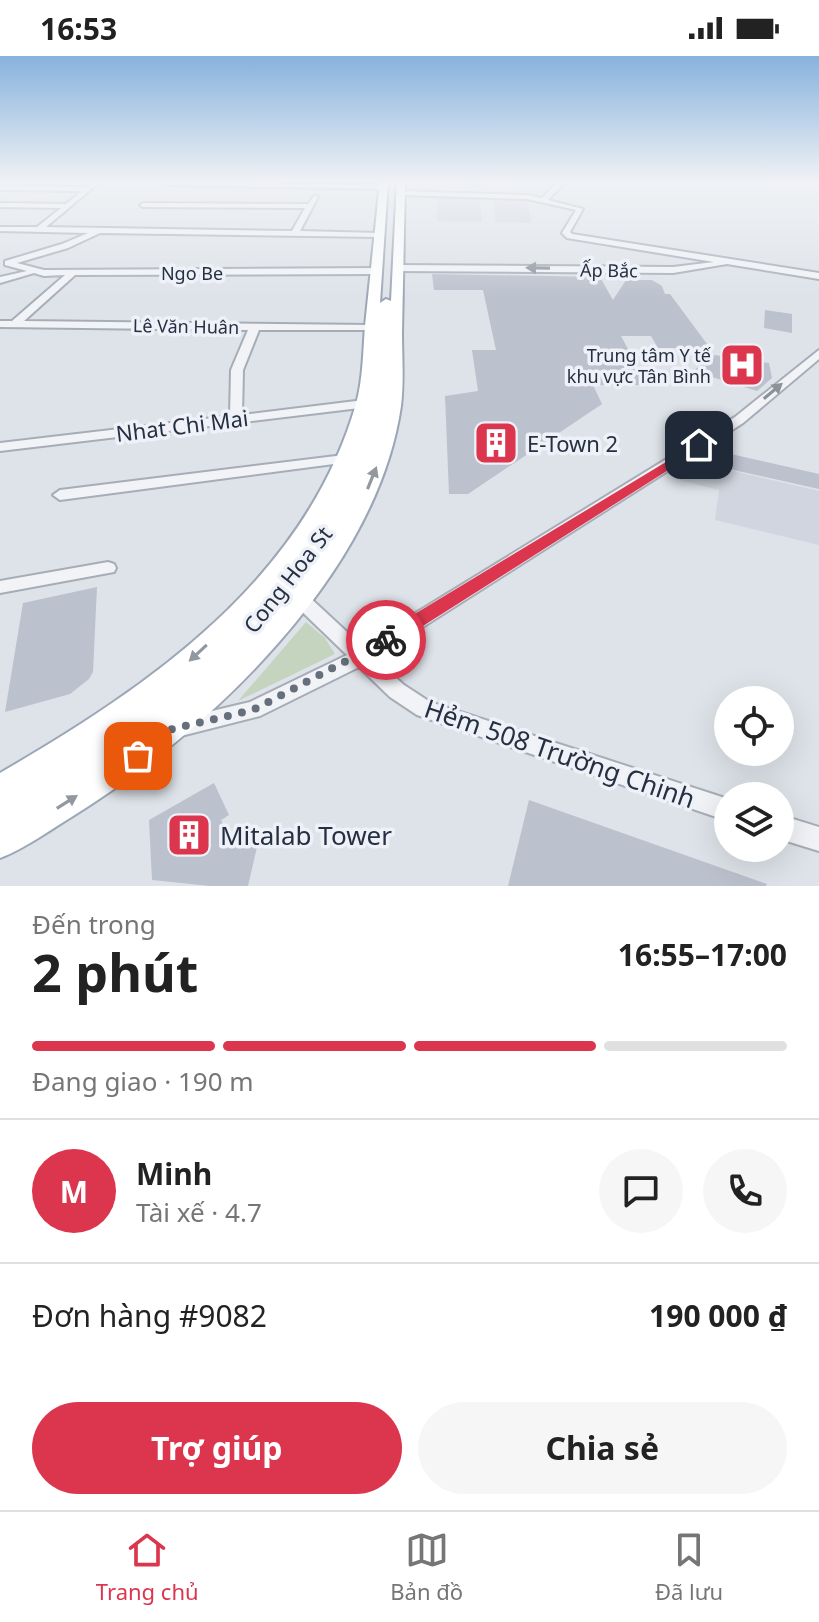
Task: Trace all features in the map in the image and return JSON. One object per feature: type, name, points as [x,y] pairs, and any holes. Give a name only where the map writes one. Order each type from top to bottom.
[{"type":"main road","name":"Cong Hoa St","points":[[0,843],[138,756],[172,729],[255,650],[300,599],[350,525],[385,442],[395,386],[390,271],[380,235],[384,220]]},
{"type":"main road","name":"Cong Hoa St","points":[[0,815],[120,744],[168,707],[240,639],[313,552],[346,494],[374,420],[381,386],[391,220]]},
{"type":"main road","name":"Cong Hoa St","points":[[0,789],[129,710],[184,666],[228,625],[292,552],[321,506],[344,459],[364,404],[372,328],[390,271]]},
{"type":"street","points":[[38,230],[50,220]]},
{"type":"street","points":[[295,233],[302,220]]},
{"type":"street","points":[[574,220],[566,233],[568,235],[727,261]]},
{"type":"street","points":[[0,229],[380,235]]},
{"type":"street","points":[[0,280],[9,265],[99,231]]},
{"type":"street","name":"Ấp Bắc","points":[[390,271],[418,266],[673,270],[702,268],[727,261],[819,276]]},
{"type":"street","name":"Ngo Be","points":[[9,265],[44,273],[72,274],[390,271]]},
{"type":"street","points":[[0,280],[15,275],[44,273]]},
{"type":"street","points":[[15,324],[72,274]]},
{"type":"street","name":"Lê Văn Huân","points":[[0,324],[372,328]]},
{"type":"street","points":[[236,419],[237,370],[255,326]]},
{"type":"street","points":[[172,729],[253,710],[360,657],[739,420],[819,353]]},
{"type":"street","name":"Nhat Chi Mai","points":[[0,447],[364,404]]},
{"type":"street","points":[[60,495],[344,459]]},
{"type":"street","points":[[0,587],[108,568]]},
{"type":"street","name":"Hẻm 508 Trường Chinh","points":[[300,599],[402,695],[430,711],[714,805]]},
{"type":"street","points":[[794,831],[819,839]]},
{"type":"shaded area","points":[[482,220],[482,222],[437,221]]},
{"type":"shaded area","points":[[531,220],[532,223],[496,222]]},
{"type":"shaded area","points":[[686,460],[819,491],[819,545],[715,520],[719,490],[683,481],[666,473]]},
{"type":"green space","points":[[306,622],[325,638],[335,654],[238,701]]},
{"type":"building","points":[[432,274],[600,277],[613,300],[626,280],[652,280],[662,286],[665,294],[670,294],[710,348],[658,348],[651,336],[621,336],[647,385],[593,385],[602,404],[468,494],[449,494],[445,396],[478,391],[472,350],[496,350],[483,290],[434,290]]},
{"type":"building","points":[[765,310],[792,314],[792,333],[764,328]]},
{"type":"building","points":[[714,355],[769,363],[772,378],[757,391],[693,371]]},
{"type":"building","points":[[722,452],[819,474],[819,489],[720,467]]},
{"type":"building","points":[[97,587],[93,672],[89,679],[70,694],[5,712],[23,603]]},
{"type":"building","name":"Mitalab Tower","points":[[214,783],[229,815],[221,820],[231,843],[257,847],[248,886],[152,880],[149,820]]},
{"type":"building","points":[[529,800],[767,884],[508,886]]},
{"type":"way so far","points":[[138,756],[172,729],[253,710],[360,657],[386,640]]},
{"type":"place","name":"Trung tâm Y tế khu vực Tân Bình","points":[[742,365]]},
{"type":"place","name":"E-Town 2","points":[[496,443]]},
{"type":"place","name":"Mitalab Tower","points":[[189,835]]},
{"type":"route","points":[[386,640],[699,445]]}]
